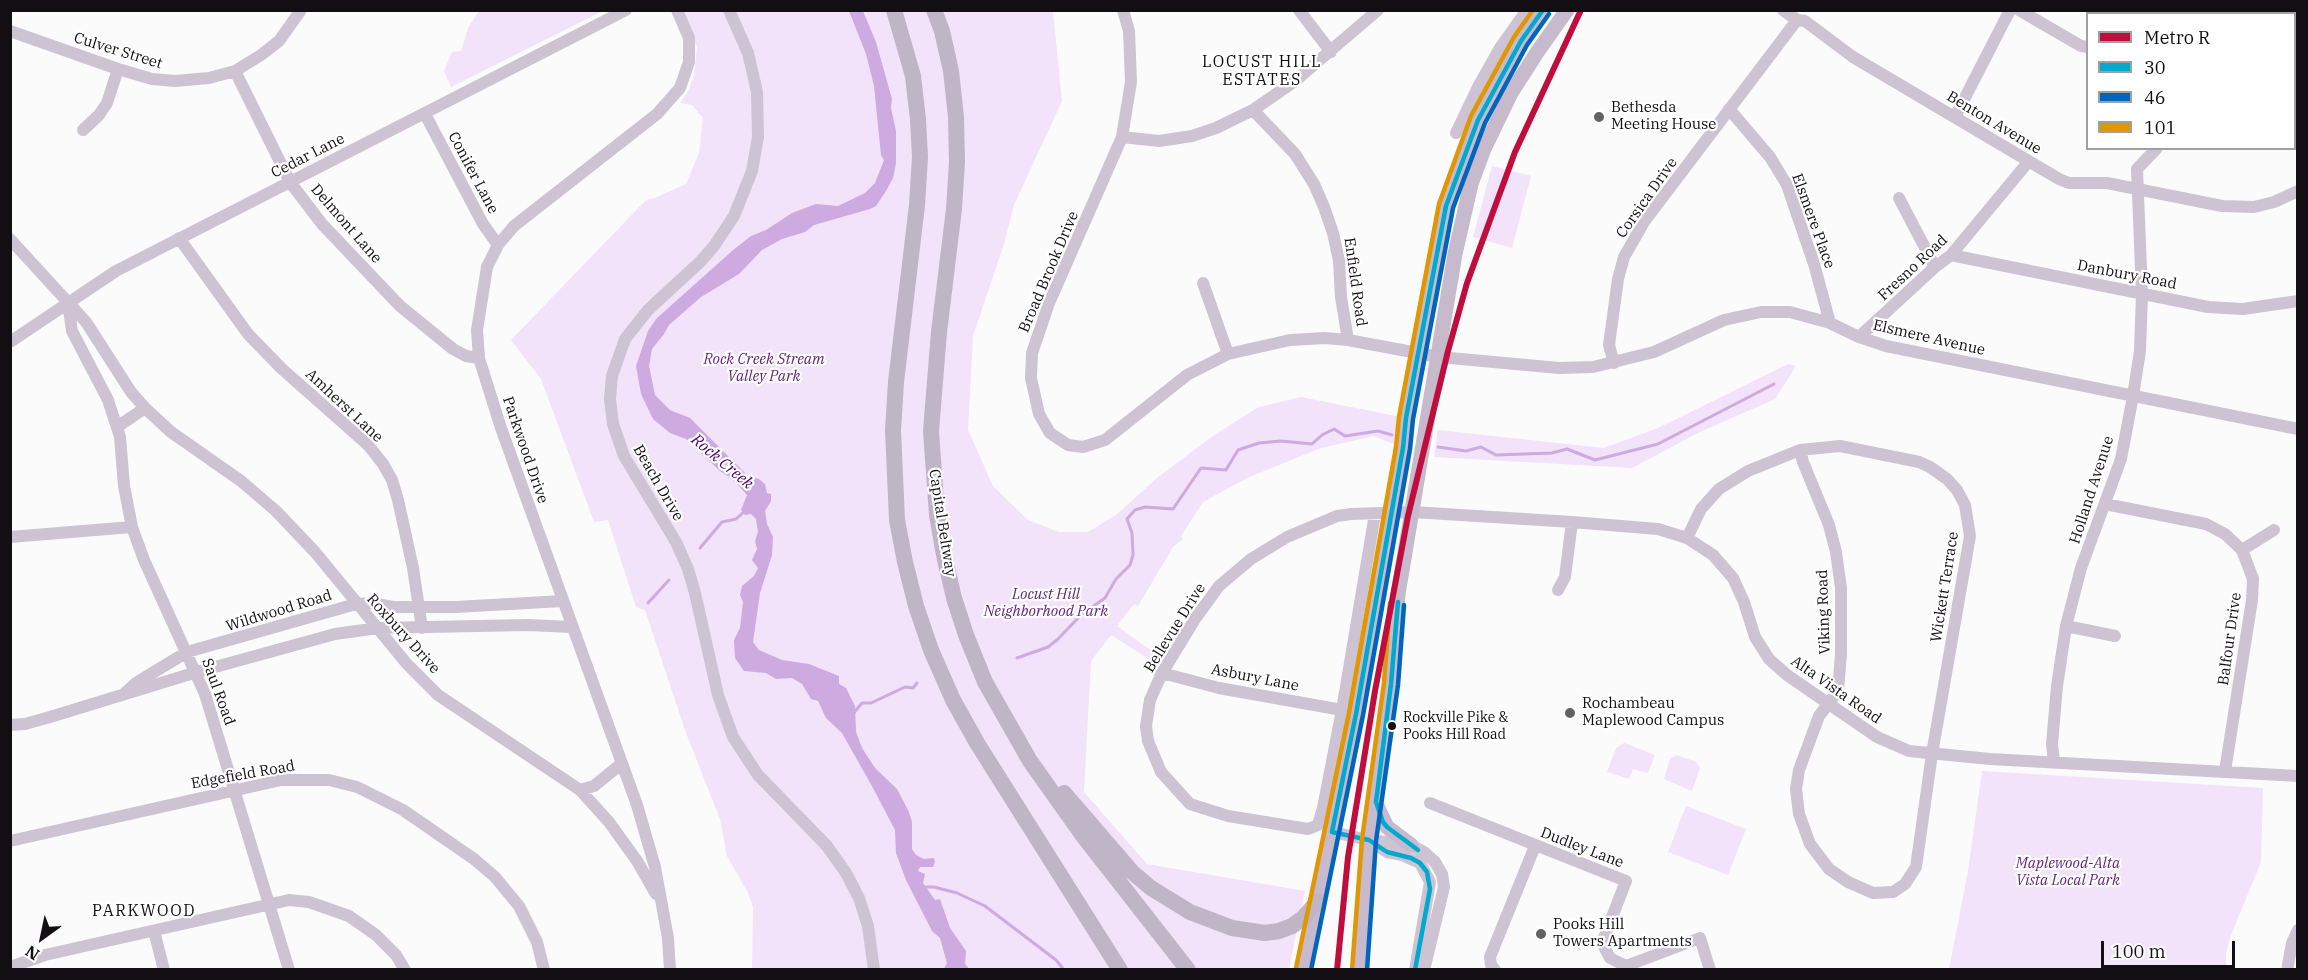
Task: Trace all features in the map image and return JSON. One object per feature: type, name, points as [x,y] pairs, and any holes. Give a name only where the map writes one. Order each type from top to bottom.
[{"type":"highway","points":[[894,10],[913,76],[920,157],[917,204],[893,420],[897,520],[916,606],[931,650],[953,700],[977,743],[1120,969]]},
{"type":"highway","name":"Capital Beltway","points":[[934,10],[942,31],[951,71],[956,117],[957,162],[933,388],[931,431],[933,476],[944,555],[954,598],[966,635],[1007,724],[1054,796],[1188,969]]},
{"type":"highway","points":[[986,682],[1036,757],[1088,822],[1132,872],[1169,901],[1190,912],[1232,928],[1265,933],[1292,926],[1303,918],[1317,901]]},
{"type":"highway","points":[[1025,819],[1107,969]]},
{"type":"main road","points":[[1303,969],[1317,901],[1325,829],[1356,714],[1446,206],[1478,120],[1521,41],[1543,10]]},
{"type":"main road","points":[[1359,969],[1360,924],[1369,840],[1391,684],[1398,594],[1455,254],[1471,184],[1484,148],[1511,93],[1567,10]]},
{"type":"main road","points":[[1376,802],[1383,822],[1411,846]]},
{"type":"street","name":"Culver Street","points":[[10,31],[118,69],[153,79],[175,81],[209,78],[235,71],[261,55],[279,40],[301,10]]},
{"type":"street","name":"Cedar Lane","points":[[10,342],[116,271],[626,10]]},
{"type":"street","name":"Parkwood Drive","points":[[670,969],[668,938],[656,867],[637,805],[501,428],[479,358],[477,330],[488,267],[498,245],[514,226],[672,100],[683,82],[689,62],[689,38],[677,10]]},
{"type":"street","name":"Beach Drive","points":[[729,10],[748,53],[757,92],[758,137],[752,171],[740,204],[714,246],[648,310],[625,339],[612,376],[610,399],[613,424],[624,456],[676,543],[688,568],[718,695],[734,737],[758,775],[827,846],[846,873],[859,898],[868,926],[874,969]]},
{"type":"street","name":"Broad Brook Drive","points":[[1123,10],[1129,32],[1131,82],[1122,137],[1036,338],[1032,353],[1031,378],[1039,414],[1050,433],[1068,445],[1083,447],[1105,440],[1187,375],[1228,354],[1290,340],[1325,338],[1348,340]]},
{"type":"street","points":[[1299,10],[1330,52]]},
{"type":"street","points":[[1122,137],[1159,141],[1192,136],[1216,128],[1253,110],[1295,81],[1378,10]]},
{"type":"street","points":[[1456,132],[1500,48],[1527,10]]},
{"type":"street","name":"Benton Avenue","points":[[1783,10],[1853,57],[2069,183],[2107,183],[2222,206],[2254,207],[2274,202],[2298,191]]},
{"type":"street","points":[[1955,117],[2010,10]]},
{"type":"street","points":[[2019,10],[2086,47]]},
{"type":"street","name":"Corsica Drive","points":[[1614,363],[1609,345],[1618,279],[1624,257],[1644,222],[1729,109],[1801,21]]},
{"type":"street","points":[[83,130],[99,115],[107,103],[118,69]]},
{"type":"street","name":"Delmont Lane","points":[[235,71],[290,182],[322,224],[400,306],[453,350],[466,356],[479,358]]},
{"type":"street","name":"Elsmere Place","points":[[1729,109],[1770,157],[1787,185],[1814,264],[1830,323]]},
{"type":"street","name":"Enfield Road","points":[[1253,110],[1295,154],[1314,184],[1324,207],[1339,261],[1341,297],[1348,340]]},
{"type":"street","name":"Conifer Lane","points":[[425,114],[483,224],[498,245]]},
{"type":"street","points":[[2139,189],[2137,170],[2155,150]]},
{"type":"street","name":"Fresno Road","points":[[1859,338],[1935,267],[1951,255],[2029,161]]},
{"type":"street","name":"Holland Avenue","points":[[2054,762],[2052,744],[2057,686],[2066,626],[2081,568],[2121,459],[2140,351],[2142,294],[2139,189]]},
{"type":"street","points":[[1899,198],[1935,267]]},
{"type":"street","name":"Amherst Lane","points":[[179,238],[248,334],[281,368],[368,445],[383,464],[392,480],[398,500],[422,628]]},
{"type":"street","points":[[10,239],[86,322],[131,392],[145,408],[117,427]]},
{"type":"street","name":"Danbury Road","points":[[1951,255],[2208,307],[2243,309],[2298,301]]},
{"type":"street","points":[[1203,283],[1228,354]]},
{"type":"street","name":"Saul Road","points":[[68,302],[72,331],[108,400],[120,437],[124,486],[132,527],[144,560],[197,672],[290,969]]},
{"type":"street","name":"Elsmere Avenue","points":[[1348,340],[1439,357],[1559,368],[1593,367],[1654,352],[1724,320],[1738,316],[1761,312],[1790,312],[1830,323],[1859,338],[1886,346],[2298,429]]},
{"type":"street","name":"Roxbury Drive","points":[[145,408],[171,432],[241,481],[276,511],[315,552],[407,664],[438,695],[580,790],[609,822],[638,861],[661,902]]},
{"type":"street","name":"Wickett Terrace","points":[[1687,538],[1701,509],[1719,489],[1748,471],[1800,450],[1840,446],[1920,462],[1947,479],[1957,490],[1965,505],[1970,536],[1932,754]]},
{"type":"street","name":"Viking Road","points":[[1800,450],[1829,525],[1836,552],[1841,588],[1841,654],[1838,691],[1820,716],[1799,770],[1796,789],[1799,814],[1810,844],[1829,869],[1848,882],[1874,893],[1893,892],[1905,884],[1916,867],[1932,754]]},
{"type":"street","name":"Balfour Drive","points":[[2105,504],[2206,524],[2225,534],[2242,550],[2253,579],[2252,600],[2225,771]]},
{"type":"street","name":"Alta Vista Road","points":[[1392,514],[1413,512],[1572,522],[1658,529],[1687,538],[1713,555],[1733,578],[1744,602],[1755,637],[1769,659],[1828,705],[1877,738],[1909,751],[2298,776]]},
{"type":"street","points":[[1325,829],[1342,710],[1376,514]]},
{"type":"street","name":"Bellevue Drive","points":[[1369,840],[1325,829],[1308,829],[1228,816],[1191,804],[1161,772],[1148,741],[1146,726],[1150,700],[1162,672],[1219,586],[1251,559],[1287,537],[1337,516],[1392,514]]},
{"type":"street","points":[[1558,590],[1565,576],[1572,522]]},
{"type":"street","points":[[10,537],[132,527]]},
{"type":"street","points":[[2242,550],[2274,530]]},
{"type":"street","name":"Wildwood Road","points":[[124,694],[136,682],[187,652],[356,604],[419,607],[563,601]]},
{"type":"street","name":"Wildwood Road","points":[[10,725],[26,724],[197,672],[335,634],[378,628],[528,625],[571,627]]},
{"type":"street","points":[[2066,626],[2115,636]]},
{"type":"street","name":"Asbury Lane","points":[[1162,672],[1219,688],[1342,710]]},
{"type":"street","points":[[580,790],[594,786],[621,764]]},
{"type":"street","name":"Edgefield Road","points":[[10,841],[281,780],[329,780],[357,787],[404,810],[474,859],[495,877],[519,906],[537,942],[544,969]]},
{"type":"street","name":"Dudley Lane","points":[[1430,803],[1626,881],[1602,943],[1610,958],[1626,966],[1700,938],[1710,969]]},
{"type":"street","points":[[1369,840],[1411,846],[1435,862],[1442,874],[1444,887],[1424,969]]},
{"type":"street","points":[[1369,840],[1387,852],[1402,855],[1420,863],[1430,882],[1415,969]]},
{"type":"street","points":[[1495,969],[1491,965],[1490,957],[1535,846]]},
{"type":"street","points":[[11,968],[45,955],[289,900],[309,902],[349,916],[376,935],[396,955],[405,969]]},
{"type":"street","points":[[2287,969],[2292,943],[2298,930]]},
{"type":"street","points":[[154,931],[164,969]]},
{"type":"green space","points":[[479,11],[603,11],[451,87],[444,71],[452,52],[461,51],[468,28]]},
{"type":"green space","name":"Rock Creek Stream Valley Park","points":[[683,11],[1053,11],[1062,101],[1014,205],[1004,244],[973,336],[968,430],[993,486],[1028,520],[1059,532],[1088,532],[1116,515],[1157,478],[1214,435],[1259,407],[1301,397],[1406,418],[1403,448],[1374,436],[1321,448],[1247,478],[1203,502],[1181,536],[1183,539],[1173,547],[1138,606],[1134,604],[1117,626],[1159,656],[1155,663],[1111,635],[1091,661],[1084,792],[1147,864],[1305,891],[1289,969],[752,969],[753,907],[748,893],[727,856],[720,819],[686,733],[645,610],[636,607],[608,520],[594,522],[541,379],[511,340],[646,200],[686,184],[699,153],[703,118],[692,105],[680,103],[694,76],[697,47]]},
{"type":"green space","points":[[2297,11],[2297,125],[2296,12],[2291,12]]},
{"type":"green space","points":[[1492,166],[1531,176],[1512,248],[1473,237]]},
{"type":"green space","points":[[1788,364],[1796,366],[1775,399],[1698,433],[1632,468],[1434,457],[1438,430],[1604,448],[1658,428]]},
{"type":"green space","points":[[1624,743],[1655,755],[1648,773],[1633,769],[1629,779],[1607,772],[1616,748]]},
{"type":"green space","points":[[1677,755],[1696,762],[1700,768],[1692,791],[1664,779],[1670,759]]},
{"type":"green space","name":"Maplewood-Alta Vista Local Park","points":[[1982,771],[2263,788],[2261,862],[2231,935],[2226,953],[2226,969],[1949,969],[1968,871]]},
{"type":"green space","points":[[1686,806],[1746,829],[1728,875],[1668,852]]},
{"type":"water","name":"Rock Creek","points":[[849,11],[863,11],[876,42],[892,99],[891,108],[896,131],[896,163],[893,178],[886,191],[876,206],[870,209],[814,225],[805,232],[782,239],[762,250],[739,274],[701,297],[669,325],[652,349],[649,366],[655,395],[670,410],[690,418],[748,476],[759,479],[765,484],[767,493],[771,494],[771,501],[765,511],[767,524],[773,537],[772,555],[760,593],[753,642],[759,650],[782,660],[809,664],[839,676],[839,684],[846,688],[855,706],[856,732],[862,748],[875,768],[897,789],[909,812],[912,822],[912,849],[916,855],[924,859],[934,858],[933,867],[920,867],[918,871],[925,874],[923,883],[935,900],[940,899],[950,928],[966,951],[967,969],[944,969],[947,963],[940,938],[932,931],[906,880],[896,853],[895,830],[842,733],[826,718],[818,701],[811,699],[802,684],[792,678],[776,679],[766,673],[744,671],[735,658],[734,640],[740,628],[742,586],[754,576],[758,568],[752,560],[757,549],[756,519],[751,514],[745,515],[741,510],[747,495],[734,480],[720,471],[686,439],[670,433],[653,419],[641,394],[636,366],[648,331],[656,319],[751,236],[766,230],[792,213],[816,204],[838,206],[865,193],[875,183],[884,160],[881,155],[874,86],[866,54]]},
{"type":"waterway","points":[[1438,447],[1466,451],[1481,447],[1496,455],[1552,453],[1567,449],[1595,460],[1658,444],[1774,384]]},
{"type":"waterway","points":[[1017,658],[1048,647],[1082,614],[1105,598],[1116,579],[1130,565],[1133,555],[1132,533],[1127,519],[1135,510],[1145,507],[1173,509],[1201,468],[1226,470],[1238,450],[1259,443],[1281,441],[1312,444],[1322,435],[1334,429],[1345,436],[1378,431],[1392,435]]},
{"type":"waterway","points":[[700,548],[722,522],[736,519],[746,510]]},
{"type":"waterway","points":[[648,603],[669,580]]},
{"type":"waterway","points":[[852,715],[862,703],[871,703],[905,687],[913,688],[917,683]]},
{"type":"waterway","points":[[924,887],[957,893],[985,906],[1056,960],[1064,970]]},
{"type":"metro line","name":"R","points":[[1337,970],[1348,857],[1375,691],[1408,516],[1448,351],[1467,283],[1515,152],[1581,10]]},
{"type":"transit line","name":"101","points":[[1296,968],[1349,713],[1396,447],[1399,417],[1439,204],[1471,116],[1514,37],[1533,10]]},
{"type":"transit line","name":"30","points":[[1415,970],[1430,889],[1427,872],[1420,863],[1411,858],[1387,852],[1369,840],[1332,832],[1356,714],[1403,448],[1406,418],[1446,206],[1478,120],[1521,41],[1543,10]]},
{"type":"transit line","name":"46","points":[[1311,970],[1363,715],[1410,449],[1413,419],[1453,208],[1485,123],[1527,45],[1549,14]]},
{"type":"transit line","name":"30","points":[[1398,602],[1391,684],[1376,802],[1387,827],[1418,850]]},
{"type":"transit line","name":"101","points":[[1352,970],[1362,839],[1384,683],[1390,603]]},
{"type":"transit line","name":"46","points":[[1367,970],[1376,841],[1398,685],[1404,605]]},
{"type":"place","name":"Bethesda Meeting House","points":[[1599,117]]},
{"type":"place","name":"Rochambeau Maplewood Campus","points":[[1570,713]]},
{"type":"place","name":"Rockville Pike & Pooks Hill Road","points":[[1392,726]]},
{"type":"place","name":"Pooks Hill Towers Apartments","points":[[1541,934]]},
{"type":"district","name":"LOCUST HILL ESTATES","points":[[1262,71]]},
{"type":"district","name":"PARKWOOD","points":[[144,911]]},
{"type":"park label","name":"Locust Hill Neighborhood Park","points":[[1046,604]]}]
